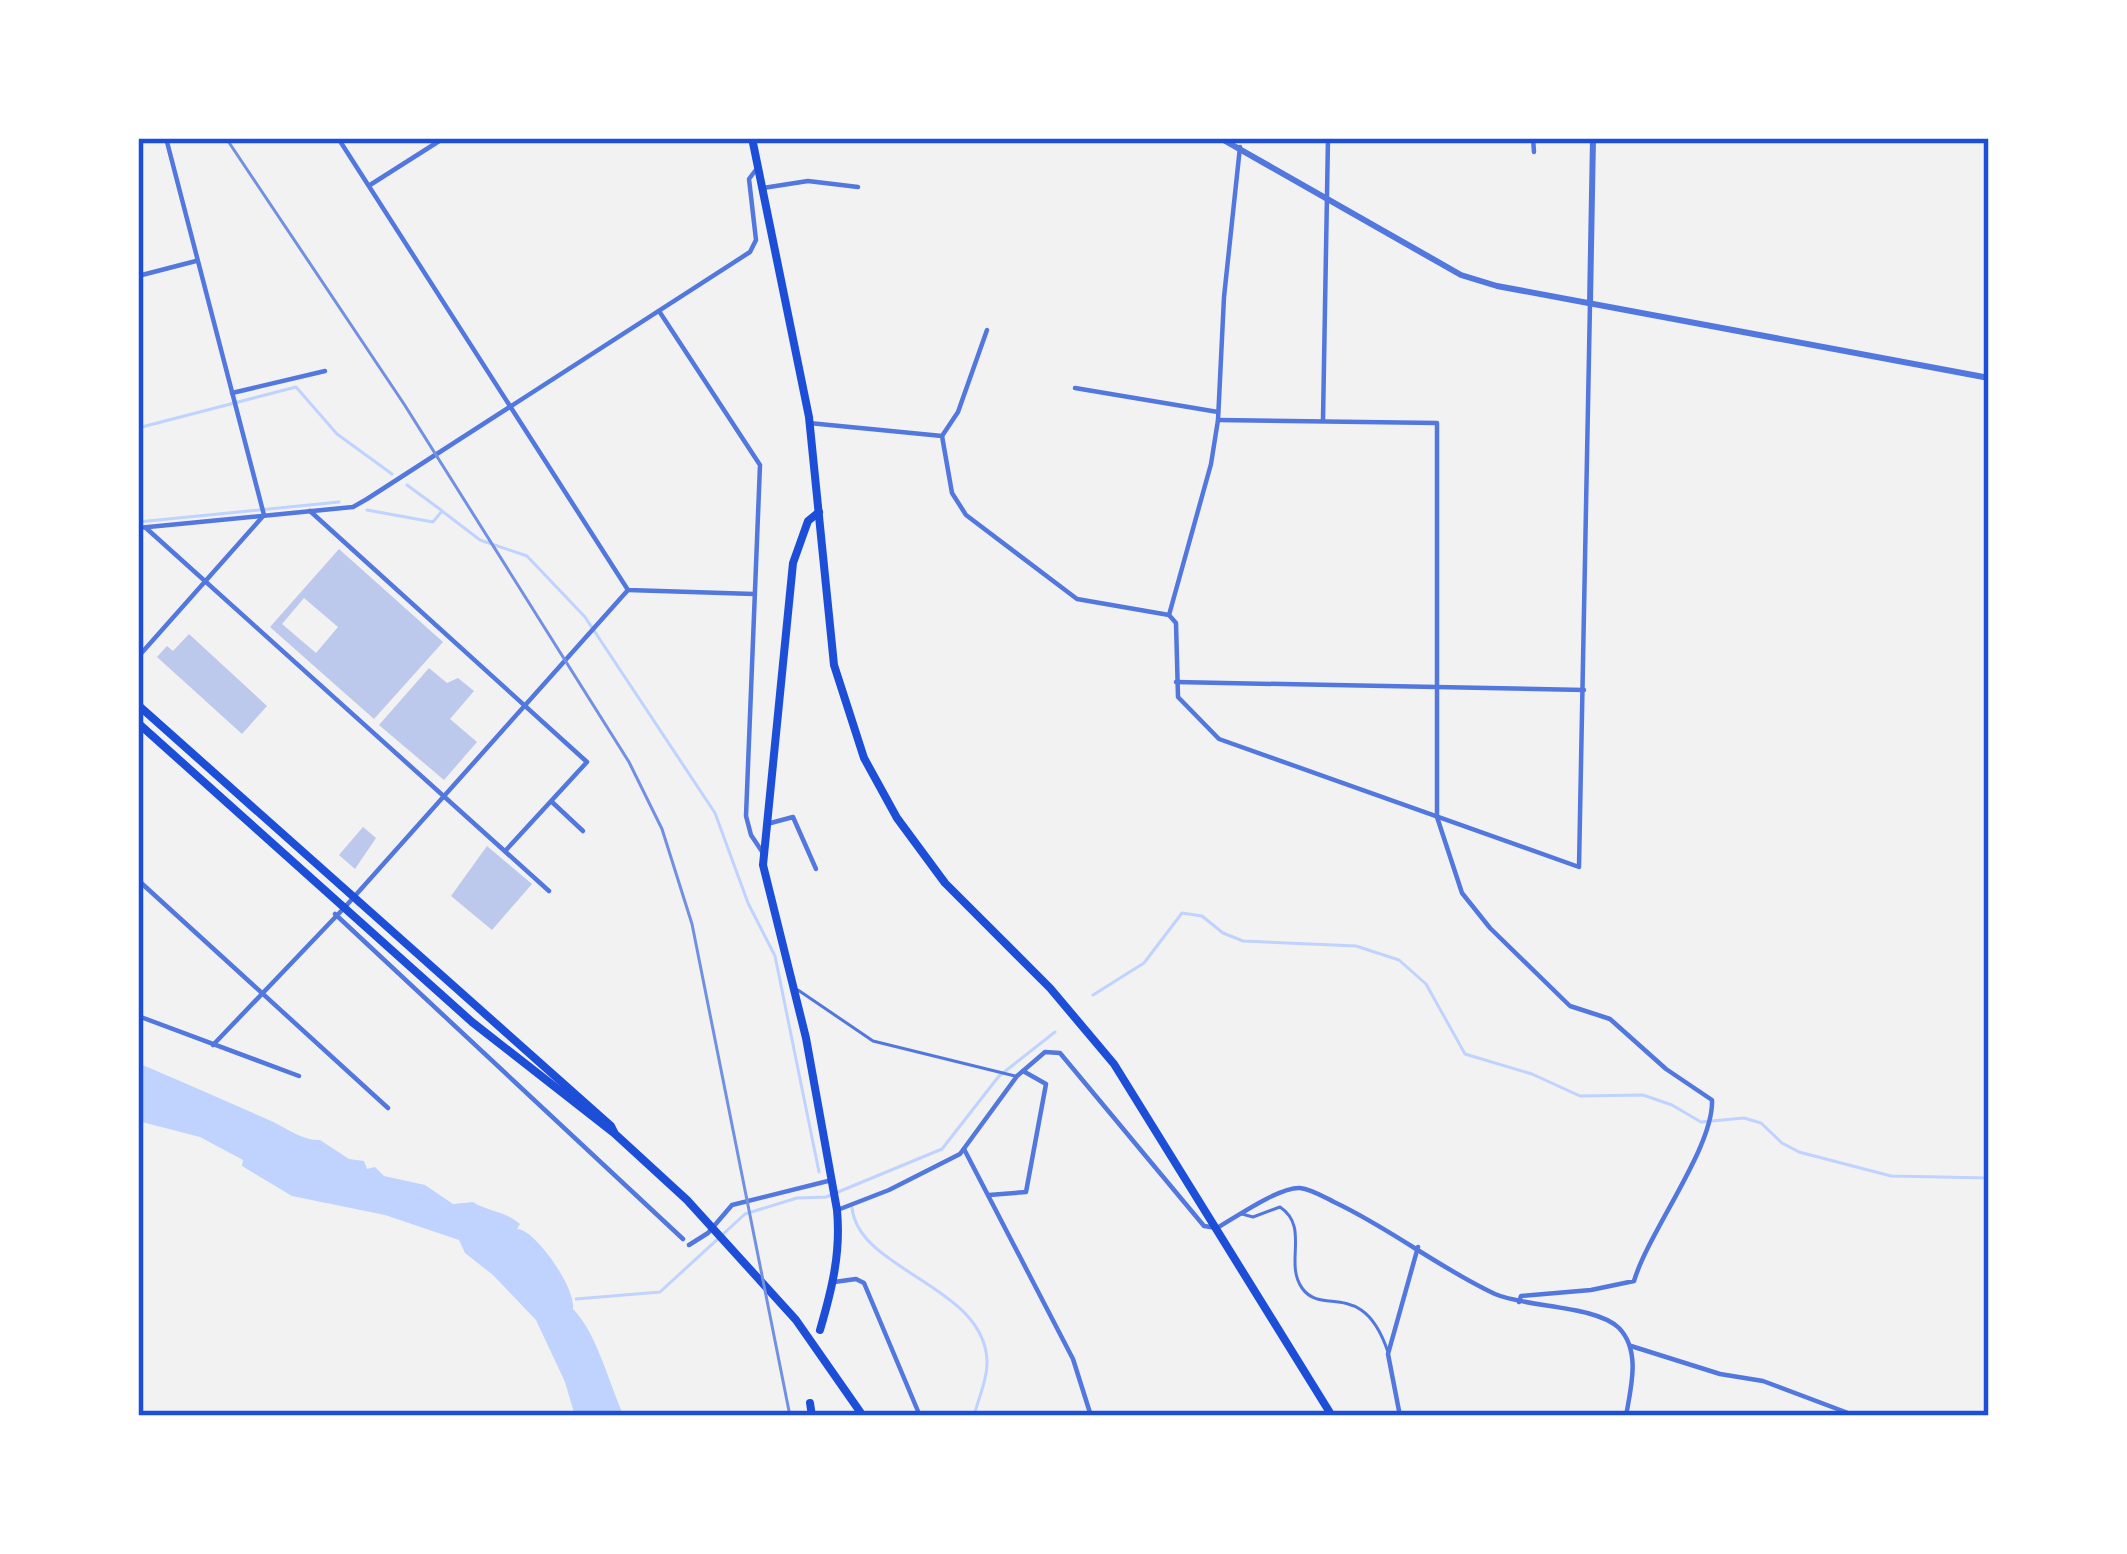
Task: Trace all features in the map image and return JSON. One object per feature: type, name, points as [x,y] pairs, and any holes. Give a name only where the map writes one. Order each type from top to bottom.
[{"type":"main road","points":[[752,138],[809,423],[833,664],[852,729],[878,787],[945,883],[1102,1047],[1332,1416]]},
{"type":"main road","points":[[820,511],[808,521],[793,563],[764,854],[767,888],[794,987],[839,1233],[835,1282],[820,1330]]},
{"type":"main road","points":[[138,705],[614,1133]]},
{"type":"main road","points":[[138,723],[472,1022],[614,1133],[687,1201],[796,1320],[863,1416]]},
{"type":"main road","points":[[810,1403],[812,1416]]},
{"type":"street","points":[[166,138],[264,515]]},
{"type":"street","points":[[338,138],[628,590]]},
{"type":"street","points":[[370,185],[444,138]]},
{"type":"street","points":[[1220,138],[1461,275],[1989,378]]},
{"type":"street","points":[[1323,420],[1328,138]]},
{"type":"street","points":[[1534,138],[1534,152]]},
{"type":"street","points":[[987,330],[958,412],[942,436],[952,493],[966,515],[1078,599],[1168,615],[1176,623],[1178,697],[1219,739],[1579,867],[1593,138]]},
{"type":"street","points":[[1168,615],[1210,464],[1218,416],[1224,297],[1240,147]]},
{"type":"street","points":[[142,528],[353,507],[754,247],[749,179],[759,171]]},
{"type":"street","points":[[763,188],[808,181],[858,187]]},
{"type":"street","points":[[138,275],[198,260]]},
{"type":"street","points":[[659,311],[760,465],[746,816],[751,835],[764,854]]},
{"type":"street","points":[[234,400],[326,371]]},
{"type":"street","points":[[1075,388],[1218,416],[1437,423],[1437,817],[1462,893],[1490,928],[1570,1006],[1610,1019],[1666,1069],[1712,1100],[1706,1128],[1672,1203],[1642,1254],[1634,1281],[1627,1286],[1521,1296],[1519,1303]]},
{"type":"street","points":[[809,423],[942,436]]},
{"type":"street","points":[[310,512],[587,762],[505,851]]},
{"type":"street","points":[[138,657],[264,515]]},
{"type":"street","points":[[142,528],[207,581],[549,891]]},
{"type":"street","points":[[213,1045],[345,907],[628,590],[754,593]]},
{"type":"street","points":[[1175,682],[1584,690]]},
{"type":"street","points":[[552,802],[583,831]]},
{"type":"street","points":[[767,824],[793,817],[816,869]]},
{"type":"street","points":[[138,880],[388,1108]]},
{"type":"street","points":[[335,914],[686,1242],[708,1233],[732,1205],[832,1184]]},
{"type":"street","points":[[138,1016],[299,1076]]},
{"type":"street","points":[[836,1208],[941,1166],[964,1149],[1016,1074],[1045,1052],[1060,1053],[1204,1226],[1216,1228],[1287,1190],[1300,1188],[1364,1216],[1451,1270],[1519,1303],[1611,1322],[1631,1346],[1720,1374],[1763,1381],[1856,1416]]},
{"type":"street","points":[[988,1195],[1026,1192],[1046,1084],[1016,1074]]},
{"type":"street","points":[[964,1149],[1073,1359],[1091,1416]]},
{"type":"street","points":[[1400,1416],[1388,1354],[1418,1247]]},
{"type":"street","points":[[835,1282],[864,1283],[920,1416]]},
{"type":"street","points":[[1626,1416],[1631,1346]]},
{"type":"lane","points":[[794,987],[873,1041],[1016,1074]]},
{"type":"lane","points":[[1242,1214],[1253,1217],[1280,1207],[1287,1211],[1297,1235],[1302,1289],[1359,1307],[1380,1328],[1388,1354]]},
{"type":"water","points":[[138,1063],[300,1136],[320,1140],[349,1159],[364,1161],[367,1169],[375,1167],[384,1176],[425,1185],[453,1204],[473,1202],[520,1224],[517,1229],[534,1239],[561,1274],[624,1416],[575,1416],[536,1320],[465,1253],[459,1240],[385,1215],[292,1196],[242,1166],[243,1160],[200,1137],[138,1121]]},
{"type":"building","points":[[339,549],[443,642],[374,719],[270,627]],"holes":[[[304,598],[338,627],[316,653],[282,624]]]},
{"type":"building","points":[[189,634],[267,706],[242,734],[157,657],[167,646],[173,651]]},
{"type":"building","points":[[429,668],[447,683],[458,678],[474,691],[450,719],[477,742],[444,780],[379,725]]},
{"type":"building","points":[[363,827],[376,838],[355,869],[339,855]]},
{"type":"building","points":[[487,846],[532,884],[492,930],[451,896]]},
{"type":"waterway","points":[[138,428],[296,387],[337,434],[392,474]]},
{"type":"waterway","points":[[407,485],[441,510]]},
{"type":"waterway","points":[[138,522],[339,502]]},
{"type":"waterway","points":[[367,510],[433,522],[442,511],[480,540],[527,556],[585,617],[715,813],[748,903],[775,956],[819,1172]]},
{"type":"waterway","points":[[1093,995],[1144,963],[1182,913],[1202,916],[1243,941],[1356,946],[1399,960],[1426,984],[1465,1054],[1532,1074],[1580,1096],[1643,1095],[1701,1122],[1744,1118],[1761,1123],[1799,1152],[1891,1176],[1989,1178]]},
{"type":"waterway","points":[[576,1299],[660,1292],[745,1214],[797,1198],[826,1197],[942,1149],[999,1076],[1055,1032]]},
{"type":"waterway","points":[[852,1208],[860,1230],[875,1248],[965,1313],[980,1335],[987,1367],[974,1416]]},
{"type":"railway","points":[[226,138],[404,404],[629,762],[662,829],[692,924],[790,1416]]}]
